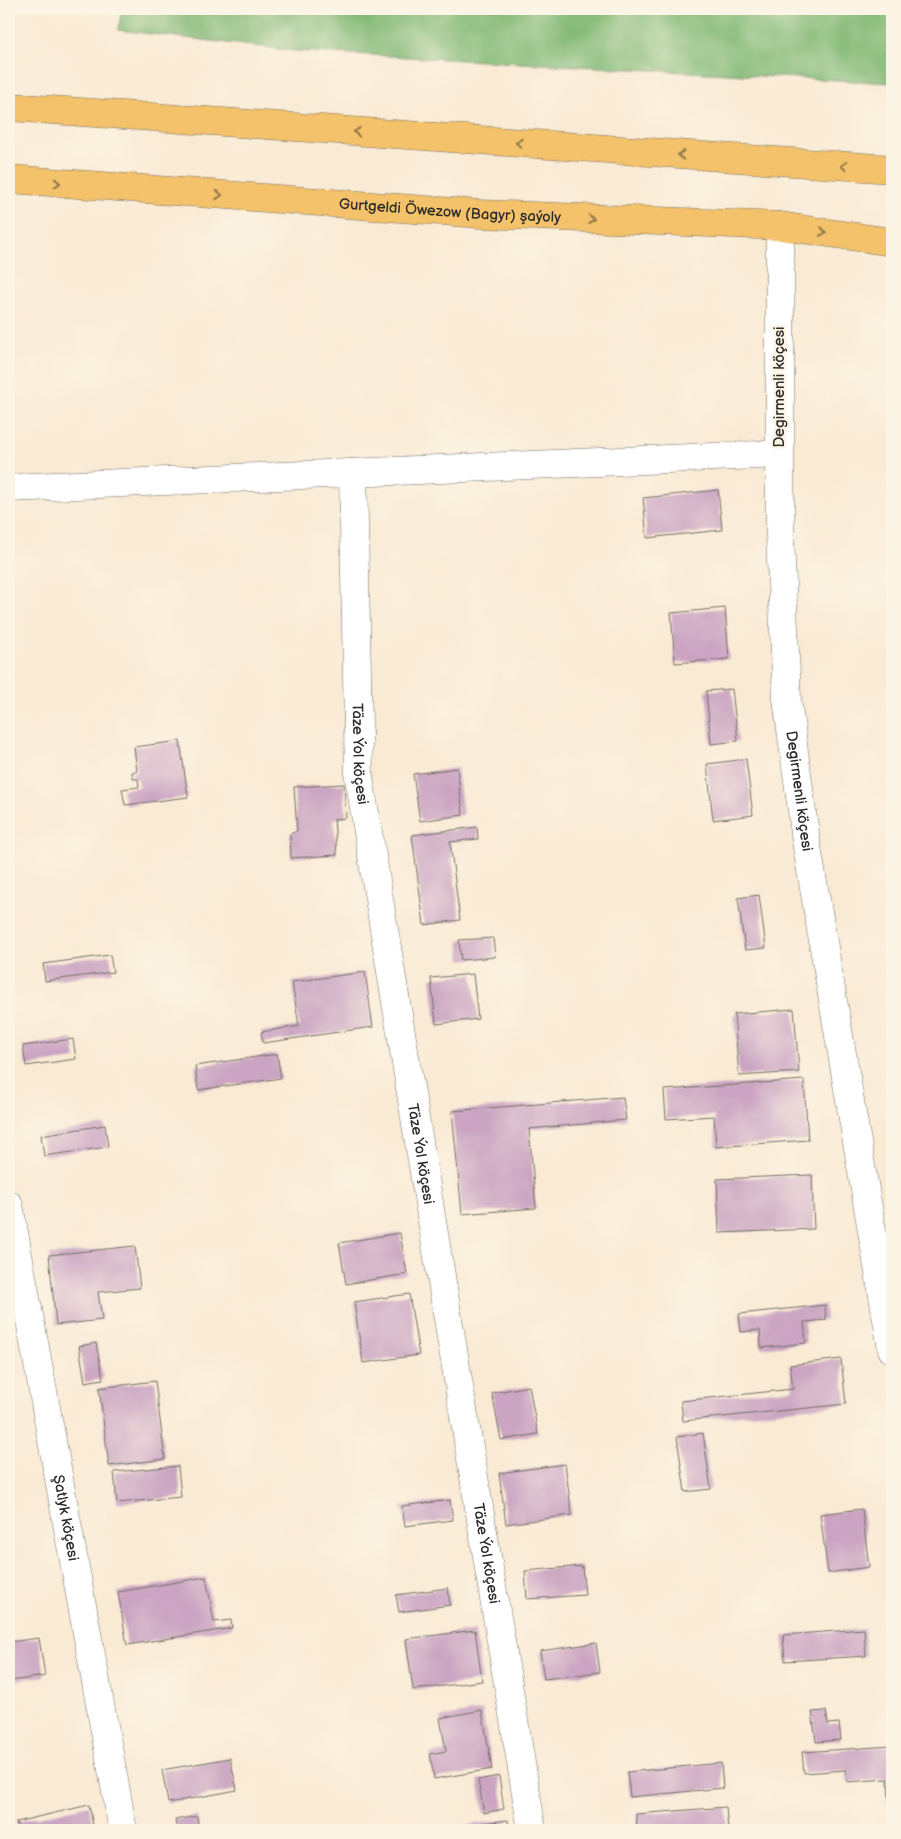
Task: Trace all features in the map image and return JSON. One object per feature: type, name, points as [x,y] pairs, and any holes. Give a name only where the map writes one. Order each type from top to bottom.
[{"type":"main road","points":[[9,106],[892,169]]},
{"type":"main road","name":"Gurtgeldi Öwezow (Bagyr) şaýoly","points":[[9,179],[481,214],[780,226],[892,242]]},
{"type":"street","name":"Degirmenli köçesi","points":[[780,226],[780,536],[787,699],[806,841],[892,1349]]},
{"type":"street","points":[[9,488],[779,454]]},
{"type":"street","name":"Täze Ýol köçesi","points":[[353,473],[359,777],[532,1830]]},
{"type":"street","name":"Şatlyk köçesi","points":[[9,1205],[123,1830]]},
{"type":"green space","points":[[122,9],[892,9],[892,83],[296,51],[118,30]]},
{"type":"building","points":[[718,490],[722,530],[647,538],[643,498]]},
{"type":"building","points":[[725,608],[729,659],[675,663],[671,613]]},
{"type":"building","points":[[732,689],[738,741],[711,744],[706,691]]},
{"type":"building","points":[[180,741],[188,797],[125,805],[122,789],[139,787],[138,779],[133,779],[132,772],[137,772],[134,747]]},
{"type":"building","points":[[746,759],[753,815],[713,820],[707,764]]},
{"type":"building","points":[[457,768],[463,815],[420,821],[413,774]]},
{"type":"building","points":[[344,784],[346,818],[334,819],[337,855],[291,858],[290,834],[297,831],[294,787]]},
{"type":"building","points":[[477,827],[478,839],[450,842],[460,920],[424,925],[412,835]]},
{"type":"building","points":[[759,895],[766,948],[745,950],[738,898]]},
{"type":"building","points":[[493,938],[495,957],[461,960],[459,940]]},
{"type":"building","points":[[110,955],[113,972],[45,981],[43,964]]},
{"type":"building","points":[[365,972],[373,1027],[263,1043],[261,1032],[299,1026],[292,982]]},
{"type":"building","points":[[473,974],[478,1019],[436,1024],[431,978]]},
{"type":"building","points":[[794,1009],[799,1072],[739,1076],[734,1014]]},
{"type":"building","points":[[73,1039],[76,1059],[26,1066],[23,1046]]},
{"type":"building","points":[[277,1054],[281,1078],[198,1090],[195,1066]]},
{"type":"building","points":[[804,1080],[808,1140],[716,1147],[714,1116],[666,1119],[664,1090]]},
{"type":"building","points":[[623,1097],[626,1120],[529,1129],[536,1208],[462,1214],[452,1111]]},
{"type":"building","points":[[105,1125],[108,1147],[44,1156],[41,1135]]},
{"type":"building","points":[[812,1175],[814,1229],[719,1233],[717,1179]]},
{"type":"building","points":[[400,1233],[407,1274],[346,1284],[339,1243]]},
{"type":"building","points":[[135,1246],[140,1288],[98,1292],[102,1320],[56,1325],[49,1255]]},
{"type":"building","points":[[409,1294],[419,1355],[363,1363],[354,1302]]},
{"type":"building","points":[[825,1305],[826,1320],[804,1322],[806,1343],[761,1348],[760,1330],[741,1332],[739,1314]]},
{"type":"building","points":[[96,1343],[103,1379],[85,1382],[79,1346]]},
{"type":"building","points":[[841,1359],[846,1404],[683,1421],[681,1401],[793,1389],[790,1365]]},
{"type":"building","points":[[155,1381],[165,1459],[109,1466],[99,1388]]},
{"type":"building","points":[[529,1386],[538,1434],[501,1440],[492,1393]]},
{"type":"building","points":[[703,1433],[711,1489],[685,1492],[677,1437]]},
{"type":"building","points":[[565,1464],[572,1515],[506,1524],[499,1473]]},
{"type":"building","points":[[178,1466],[181,1497],[117,1503],[114,1472]]},
{"type":"building","points":[[450,1500],[453,1520],[405,1526],[402,1506]]},
{"type":"building","points":[[862,1509],[869,1567],[828,1573],[820,1514]]},
{"type":"building","points":[[582,1566],[585,1595],[527,1599],[525,1571]]},
{"type":"building","points":[[206,1577],[214,1622],[231,1620],[232,1628],[127,1645],[118,1592]]},
{"type":"building","points":[[448,1588],[450,1605],[399,1612],[396,1595]]},
{"type":"building","points":[[864,1629],[866,1656],[785,1661],[783,1635]]},
{"type":"building","points":[[475,1630],[482,1681],[413,1690],[406,1639]]},
{"type":"building","points":[[39,1638],[45,1676],[10,1681],[9,1642]]},
{"type":"building","points":[[596,1643],[600,1672],[544,1679],[540,1651]]},
{"type":"building","points":[[482,1710],[492,1769],[434,1779],[430,1754],[446,1751],[440,1718]]},
{"type":"building","points":[[826,1711],[828,1724],[839,1723],[841,1740],[816,1742],[812,1712]]},
{"type":"building","points":[[892,1746],[892,1803],[889,1803],[888,1779],[847,1782],[846,1770],[804,1773],[802,1752]]},
{"type":"building","points":[[230,1758],[237,1790],[168,1803],[162,1770]]},
{"type":"building","points":[[721,1763],[723,1788],[630,1797],[627,1772]]},
{"type":"building","points":[[499,1776],[504,1809],[484,1813],[478,1780]]},
{"type":"building","points":[[89,1805],[94,1830],[18,1830],[16,1822]]},
{"type":"building","points":[[726,1807],[728,1830],[637,1830],[636,1814]]},
{"type":"building","points":[[197,1816],[199,1830],[177,1830],[175,1820]]},
{"type":"building","points":[[508,1820],[509,1830],[450,1830],[449,1827]]}]
